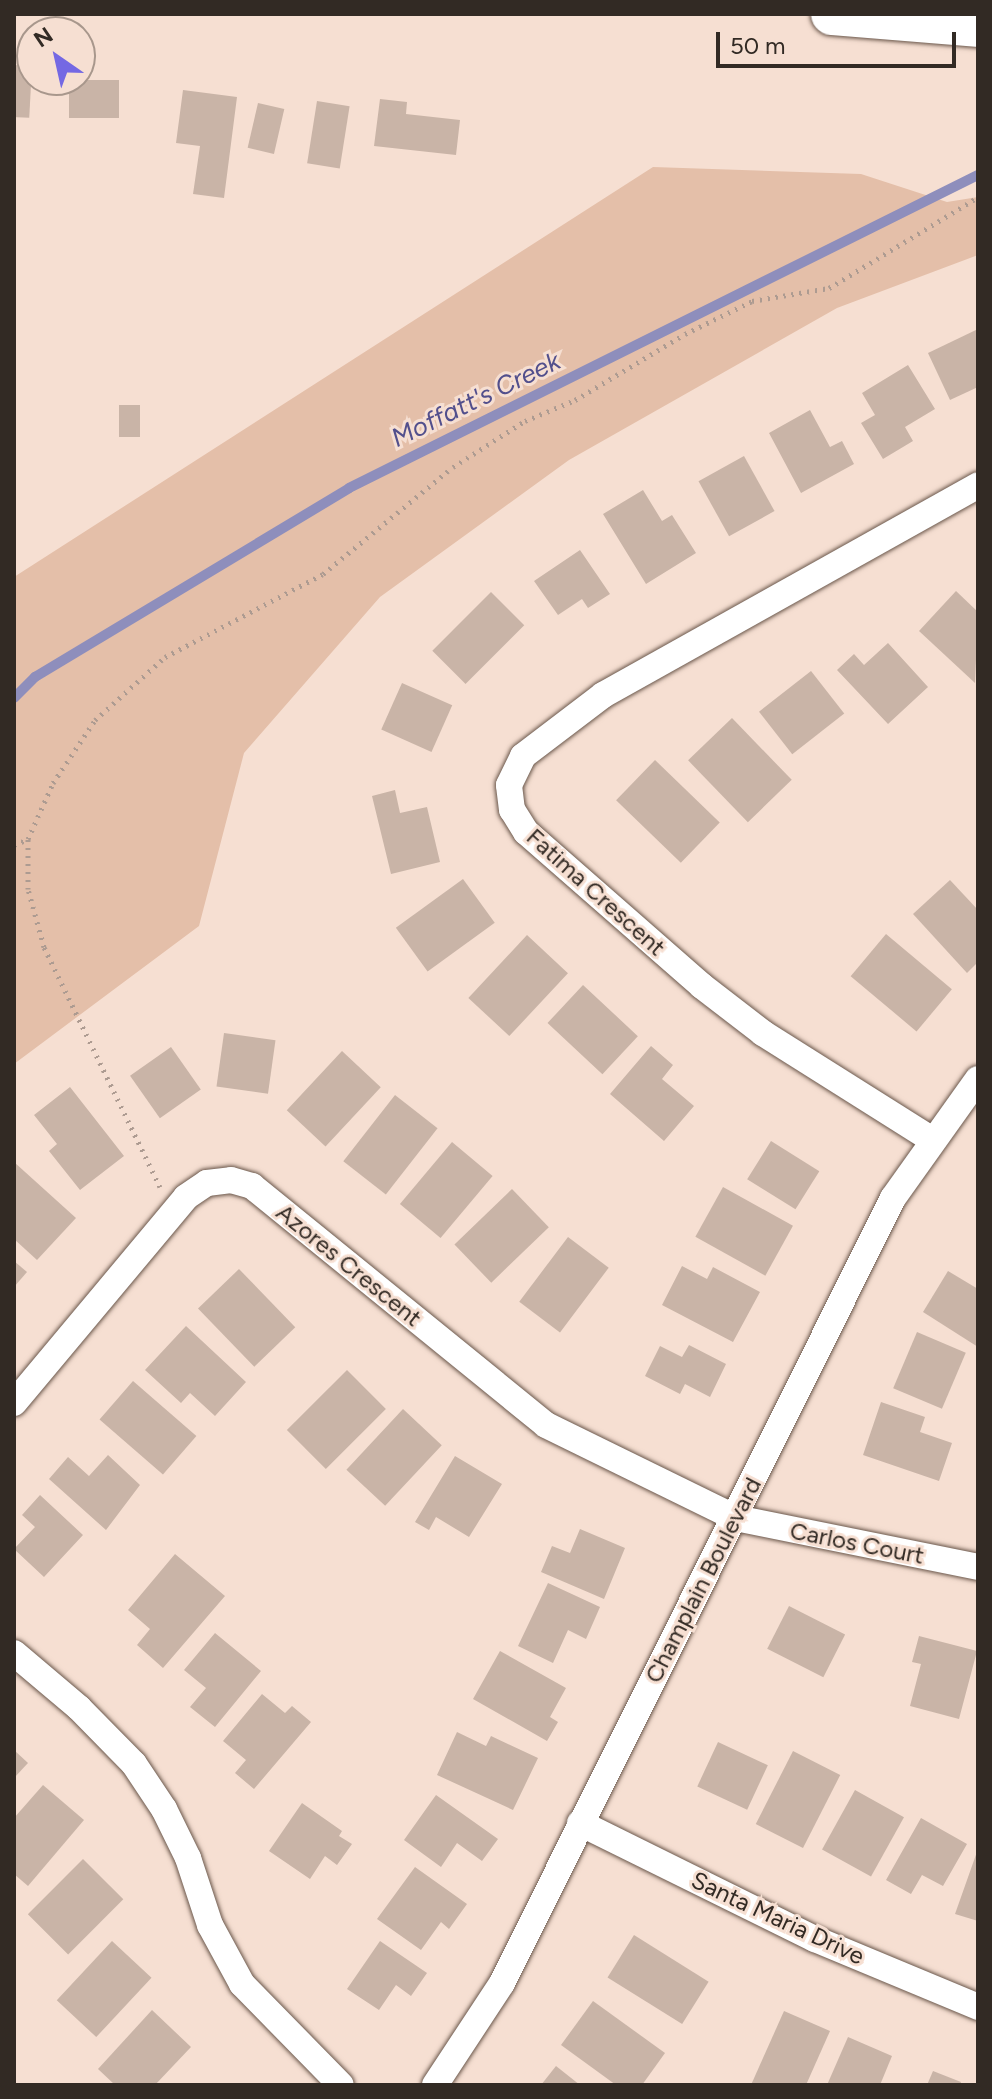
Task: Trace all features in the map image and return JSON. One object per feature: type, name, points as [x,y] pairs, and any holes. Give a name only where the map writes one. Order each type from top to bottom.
[{"type":"main road","points":[[832,14],[978,26]]},
{"type":"street","name":"Fatima Crescent","points":[[931,1139],[763,1033],[702,986],[526,832],[512,810],[509,785],[523,756],[603,695],[978,485]]},
{"type":"street","name":"Champlain Boulevard","points":[[435,2085],[502,1983],[893,1198],[931,1139],[978,1079]]},
{"type":"street","name":"Azores Crescent","points":[[14,1403],[176,1209],[207,1183],[231,1180],[252,1186],[546,1425],[736,1518]]},
{"type":"street","name":"Carlos Court","points":[[736,1518],[978,1567]]},
{"type":"street","points":[[14,1653],[79,1708],[134,1764],[176,1833],[210,1925],[242,1984],[341,2085]]},
{"type":"street","name":"Santa Maria Drive","points":[[580,1823],[815,1939],[978,2007]]},
{"type":"path","points":[[176,1209],[153,1176],[44,947],[28,889],[28,839],[53,783],[95,720],[165,657],[323,574],[453,467],[525,421],[575,400],[685,334],[752,301],[829,288],[978,197]]},
{"type":"path","points":[[14,845],[28,839]]},
{"type":"shaded area","points":[[653,167],[861,174],[947,202],[978,197],[978,255],[837,308],[569,460],[380,597],[244,753],[199,926],[14,1064],[14,577]]},
{"type":"building","points":[[14,65],[16,96],[30,96],[29,118],[14,117]]},
{"type":"building","points":[[96,80],[119,80],[119,118],[69,118],[69,96],[96,96]]},
{"type":"building","points":[[183,90],[237,97],[224,198],[193,194],[200,146],[176,143]]},
{"type":"building","points":[[380,99],[407,102],[406,114],[460,120],[456,155],[374,146]]},
{"type":"building","points":[[317,101],[350,106],[340,168],[307,163]]},
{"type":"building","points":[[258,103],[284,109],[274,154],[248,148]]},
{"type":"building","points":[[978,329],[978,387],[950,400],[928,353]]},
{"type":"building","points":[[908,365],[935,409],[905,427],[913,441],[883,459],[861,423],[875,415],[862,393]]},
{"type":"building","points":[[119,405],[140,405],[140,437],[119,437]]},
{"type":"building","points":[[810,410],[830,447],[842,441],[854,464],[801,493],[769,433]]},
{"type":"building","points":[[744,456],[775,511],[729,536],[699,481]]},
{"type":"building","points":[[643,490],[662,521],[672,515],[696,553],[646,584],[603,514]]},
{"type":"building","points":[[580,550],[610,594],[588,608],[582,599],[558,615],[534,581]]},
{"type":"building","points":[[956,591],[978,612],[975,683],[919,631]]},
{"type":"building","points":[[491,592],[524,625],[466,684],[432,651]]},
{"type":"building","points":[[888,643],[928,687],[888,724],[837,670],[854,654],[864,665]]},
{"type":"building","points":[[811,671],[844,714],[792,754],[759,712]]},
{"type":"building","points":[[402,683],[452,705],[432,752],[381,730]]},
{"type":"building","points":[[732,718],[792,780],[748,822],[688,760]]},
{"type":"building","points":[[655,760],[720,823],[681,863],[616,800]]},
{"type":"building","points":[[395,790],[400,813],[427,807],[440,862],[391,874],[372,796]]},
{"type":"building","points":[[463,879],[495,923],[428,971],[396,928]]},
{"type":"building","points":[[950,880],[978,910],[978,962],[967,973],[913,914]]},
{"type":"building","points":[[886,934],[952,989],[917,1031],[851,976]]},
{"type":"building","points":[[527,935],[568,973],[509,1036],[468,998]]},
{"type":"building","points":[[583,985],[638,1036],[602,1074],[548,1023]]},
{"type":"building","points":[[224,1033],[275,1040],[268,1094],[216,1086]]},
{"type":"building","points":[[651,1046],[673,1065],[662,1079],[694,1106],[664,1141],[610,1094]]},
{"type":"building","points":[[171,1047],[201,1090],[160,1118],[130,1076]]},
{"type":"building","points":[[342,1051],[381,1087],[326,1146],[287,1110]]},
{"type":"building","points":[[70,1087],[124,1156],[80,1190],[49,1151],[57,1144],[34,1115]]},
{"type":"building","points":[[395,1095],[438,1128],[386,1194],[343,1161]]},
{"type":"building","points":[[771,1141],[819,1171],[795,1209],[747,1179]]},
{"type":"building","points":[[452,1142],[493,1176],[441,1238],[400,1204]]},
{"type":"building","points":[[14,1162],[76,1218],[37,1260],[14,1239]]},
{"type":"building","points":[[723,1187],[793,1226],[765,1276],[695,1237]]},
{"type":"building","points":[[512,1189],[549,1227],[491,1283],[454,1245]]},
{"type":"building","points":[[568,1237],[609,1268],[560,1332],[519,1302]]},
{"type":"building","points":[[14,1261],[27,1272],[14,1287]]},
{"type":"building","points":[[682,1266],[707,1279],[713,1267],[760,1292],[733,1342],[662,1305]]},
{"type":"building","points":[[239,1269],[295,1327],[254,1367],[198,1309]]},
{"type":"building","points":[[948,1271],[978,1289],[978,1347],[923,1312]]},
{"type":"building","points":[[186,1326],[246,1382],[215,1416],[190,1393],[181,1403],[145,1370]]},
{"type":"building","points":[[917,1332],[966,1353],[942,1409],[893,1388]]},
{"type":"building","points":[[689,1345],[726,1364],[710,1397],[685,1384],[680,1394],[645,1376],[660,1346],[682,1357]]},
{"type":"building","points":[[347,1370],[386,1409],[326,1469],[287,1430]]},
{"type":"building","points":[[133,1381],[196,1436],[163,1475],[100,1419]]},
{"type":"building","points":[[881,1402],[925,1417],[920,1432],[952,1443],[939,1481],[863,1455]]},
{"type":"building","points":[[403,1409],[442,1445],[385,1506],[346,1470]]},
{"type":"building","points":[[108,1455],[140,1485],[106,1530],[49,1479],[68,1457],[89,1476]]},
{"type":"building","points":[[455,1456],[502,1484],[469,1537],[436,1517],[429,1530],[415,1522]]},
{"type":"building","points":[[40,1495],[83,1535],[44,1577],[14,1549],[35,1527],[22,1515]]},
{"type":"building","points":[[580,1529],[625,1548],[604,1599],[541,1572],[552,1546],[570,1553]]},
{"type":"building","points":[[175,1554],[225,1596],[163,1668],[137,1645],[150,1629],[128,1610]]},
{"type":"building","points":[[548,1583],[600,1607],[586,1639],[568,1630],[553,1663],[518,1646]]},
{"type":"building","points":[[789,1606],[845,1635],[823,1677],[767,1649]]},
{"type":"building","points":[[215,1633],[261,1671],[215,1727],[190,1707],[206,1688],[184,1670]]},
{"type":"building","points":[[919,1636],[977,1651],[959,1719],[910,1706],[921,1664],[912,1662]]},
{"type":"building","points":[[500,1651],[566,1688],[550,1717],[558,1722],[547,1741],[473,1699]]},
{"type":"building","points":[[262,1694],[285,1713],[292,1706],[311,1722],[254,1789],[235,1773],[246,1760],[223,1741]]},
{"type":"building","points":[[457,1732],[486,1746],[491,1736],[538,1758],[513,1810],[437,1775]]},
{"type":"building","points":[[718,1742],[768,1765],[747,1810],[697,1786]]},
{"type":"building","points":[[14,1750],[28,1763],[14,1778]]},
{"type":"building","points":[[793,1751],[840,1775],[803,1848],[756,1824]]},
{"type":"building","points":[[43,1785],[84,1820],[28,1886],[14,1874],[14,1818]]},
{"type":"building","points":[[855,1790],[904,1817],[871,1877],[822,1849]]},
{"type":"building","points":[[436,1795],[498,1839],[482,1861],[457,1843],[441,1867],[404,1840]]},
{"type":"building","points":[[302,1803],[342,1831],[339,1836],[352,1844],[337,1865],[325,1856],[310,1879],[269,1851]]},
{"type":"building","points":[[921,1818],[967,1844],[943,1886],[922,1875],[911,1894],[886,1880]]},
{"type":"building","points":[[978,1849],[978,1921],[955,1914]]},
{"type":"building","points":[[83,1859],[123,1899],[68,1954],[28,1914]]},
{"type":"building","points":[[415,1867],[467,1904],[449,1929],[441,1922],[421,1950],[377,1919]]},
{"type":"building","points":[[634,1935],[709,1982],[682,2024],[608,1977]]},
{"type":"building","points":[[112,1941],[151,1978],[96,2037],[57,2000]]},
{"type":"building","points":[[380,1941],[427,1973],[411,1996],[396,1985],[379,2010],[347,1989]]},
{"type":"building","points":[[593,2001],[665,2053],[642,2085],[616,2085],[561,2045]]},
{"type":"building","points":[[152,2010],[191,2047],[155,2085],[115,2085],[98,2069]]},
{"type":"building","points":[[784,2011],[830,2031],[806,2085],[751,2085]]},
{"type":"building","points":[[848,2037],[892,2056],[880,2085],[827,2085]]},
{"type":"building","points":[[556,2066],[580,2085],[541,2085]]},
{"type":"building","points":[[933,2071],[961,2082],[960,2085],[927,2085]]},
{"type":"waterway","name":"Moffatt's Creek","points":[[14,698],[35,677],[349,488],[978,175]]}]
